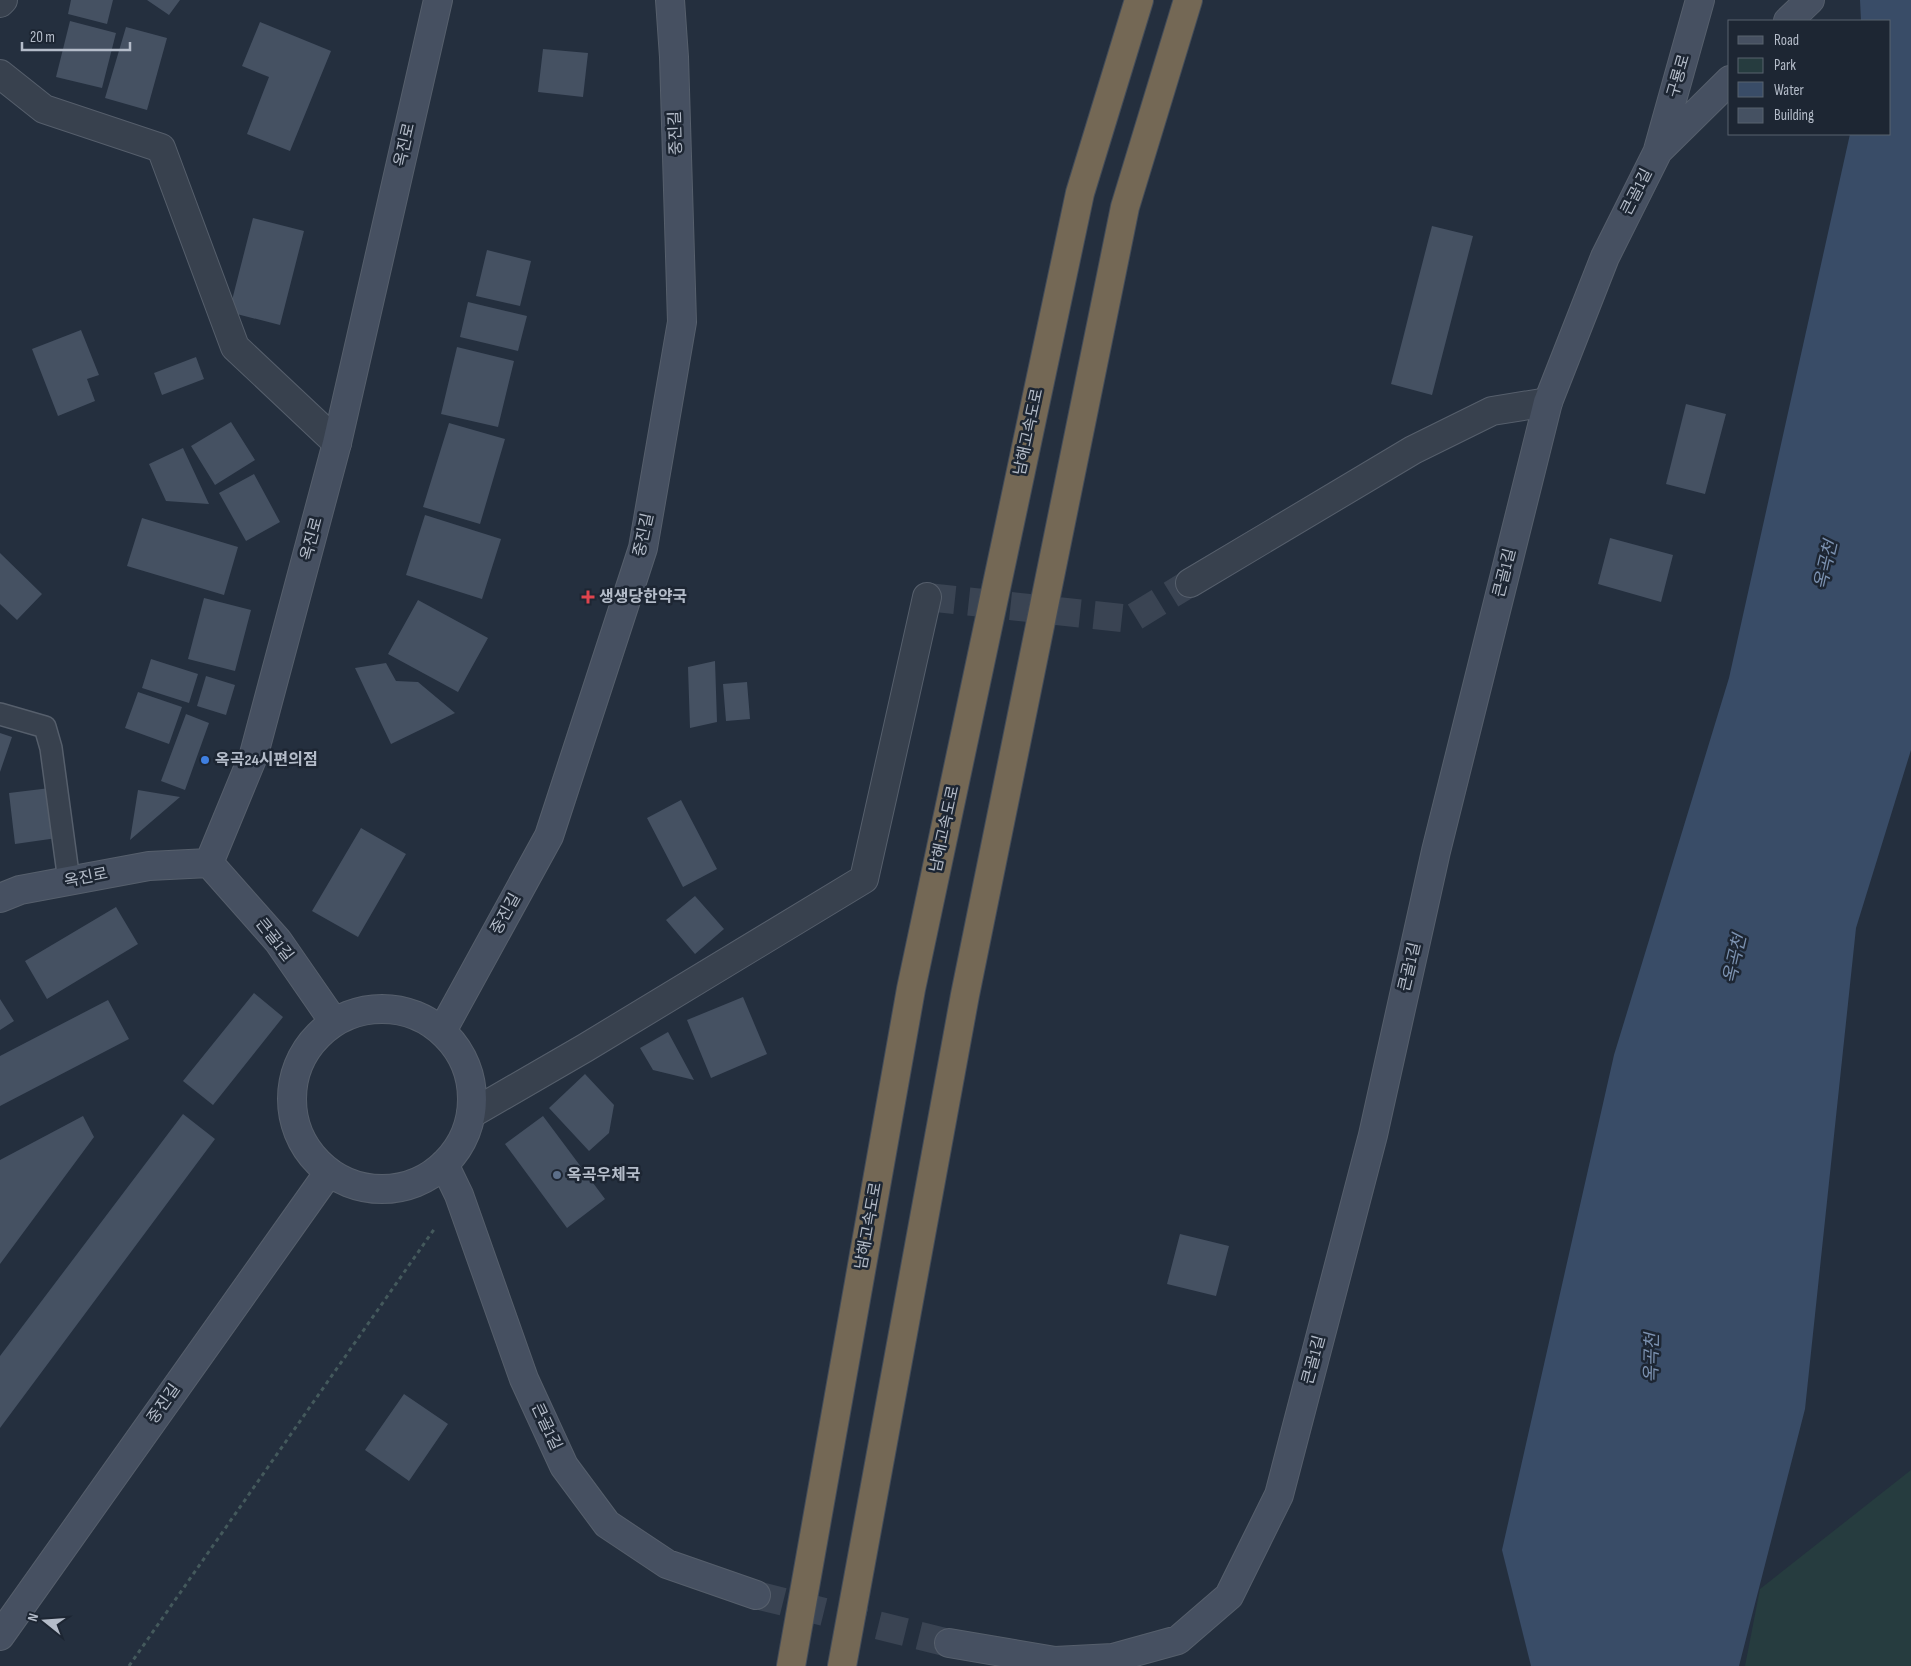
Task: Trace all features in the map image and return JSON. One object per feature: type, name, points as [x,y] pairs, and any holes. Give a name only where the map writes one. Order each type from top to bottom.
[{"type":"highway","name":"남해고속도로","points":[[791,1666],[911,989],[1080,193],[1139,0]]},
{"type":"highway","points":[[842,1666],[965,995],[1125,207],[1188,0]]},
{"type":"main road","name":"옥진로","points":[[0,898],[20,890],[149,866],[209,863],[254,754],[338,443],[438,0]]},
{"type":"main road","name":"중진길","points":[[442,1031],[549,836],[643,548],[682,322],[674,67],[670,0]]},
{"type":"main road","name":"구룡로","points":[[1658,151],[1700,0]]},
{"type":"main road","points":[[1789,20],[1810,0]]},
{"type":"main road","name":"큰골1길","points":[[949,1643],[1054,1661],[1113,1658],[1178,1640],[1229,1596],[1279,1495],[1373,1134],[1436,851],[1548,402],[1605,257],[1658,151],[1728,82]]},
{"type":"main road","name":"큰골1길","points":[[209,863],[278,941],[334,1022]]},
{"type":"main road","points":[[378,1008],[401,1010],[424,1018],[442,1031],[461,1055],[471,1084],[471,1114],[461,1142],[444,1164],[418,1182],[388,1189],[357,1186],[329,1172],[311,1154],[298,1133],[292,1108],[293,1083],[300,1059],[315,1039],[334,1022],[355,1012],[378,1008]]},
{"type":"main road","name":"큰골1길","points":[[444,1164],[459,1195],[524,1379],[564,1466],[607,1524],[666,1564],[756,1596]]},
{"type":"main road","name":"중진길","points":[[0,1636],[329,1172]]},
{"type":"street","points":[[0,3],[3,0]]},
{"type":"street","points":[[0,74],[44,109],[162,148],[236,347],[338,443]]},
{"type":"street","points":[[1190,583],[1413,450],[1492,411],[1548,402]]},
{"type":"street","points":[[471,1114],[585,1048],[864,879],[927,597]]},
{"type":"lane","points":[[0,714],[46,727],[51,748],[69,881]]},
{"type":"path","points":[[130,1666],[459,1195]]},
{"type":"green space","points":[[1911,1470],[1911,1666],[1745,1666],[1760,1589]]},
{"type":"water","name":"옥곡천","points":[[1860,0],[1911,0],[1911,750],[1856,928],[1805,1409],[1739,1666],[1531,1666],[1502,1550],[1614,1055],[1729,678],[1850,135],[1891,135],[1891,20],[1861,20]]},
{"type":"building","points":[[71,0],[113,0],[107,24],[68,14]]},
{"type":"building","points":[[147,0],[180,0],[169,15]]},
{"type":"building","points":[[70,21],[116,33],[102,88],[56,77]]},
{"type":"building","points":[[260,22],[331,51],[290,151],[247,134],[269,77],[242,66]]},
{"type":"building","points":[[126,27],[167,38],[147,110],[105,98]]},
{"type":"building","points":[[543,49],[588,53],[583,97],[538,92]]},
{"type":"building","points":[[253,218],[304,231],[280,325],[229,312]]},
{"type":"building","points":[[1432,226],[1473,236],[1432,395],[1391,384]]},
{"type":"building","points":[[487,250],[531,261],[520,306],[476,296]]},
{"type":"building","points":[[468,302],[527,316],[518,351],[460,337]]},
{"type":"building","points":[[81,330],[99,375],[87,379],[95,401],[58,416],[32,349]]},
{"type":"building","points":[[457,347],[514,361],[498,427],[441,414]]},
{"type":"building","points":[[196,357],[204,379],[162,395],[154,373]]},
{"type":"building","points":[[1686,404],[1726,414],[1705,494],[1666,484]]},
{"type":"building","points":[[231,422],[255,460],[215,485],[191,446]]},
{"type":"building","points":[[449,423],[505,439],[480,524],[423,507]]},
{"type":"building","points":[[183,448],[209,504],[166,501],[149,464]]},
{"type":"building","points":[[254,474],[280,522],[246,541],[219,493]]},
{"type":"building","points":[[425,515],[501,539],[482,599],[406,575]]},
{"type":"building","points":[[142,518],[238,547],[224,595],[127,566]]},
{"type":"building","points":[[1610,538],[1673,555],[1661,602],[1598,584]]},
{"type":"building","points":[[0,553],[42,594],[17,620],[0,604]]},
{"type":"building","points":[[204,598],[251,610],[235,671],[188,659]]},
{"type":"building","points":[[418,600],[488,638],[458,692],[388,654]]},
{"type":"building","points":[[151,659],[198,674],[189,703],[142,688]]},
{"type":"building","points":[[715,661],[717,722],[690,728],[688,667]]},
{"type":"building","points":[[386,663],[396,681],[418,682],[455,713],[391,744],[355,668]]},
{"type":"building","points":[[206,676],[235,685],[226,715],[197,706]]},
{"type":"building","points":[[747,682],[750,719],[726,721],[723,684]]},
{"type":"building","points":[[138,692],[182,707],[169,744],[125,728]]},
{"type":"building","points":[[186,714],[209,723],[185,790],[161,781]]},
{"type":"building","points":[[0,733],[12,737],[0,772]]},
{"type":"building","points":[[50,788],[57,838],[15,844],[9,793]]},
{"type":"building","points":[[138,790],[180,797],[130,840]]},
{"type":"building","points":[[681,800],[717,869],[683,887],[647,818]]},
{"type":"building","points":[[361,828],[406,854],[358,937],[312,911]]},
{"type":"building","points":[[695,896],[724,929],[695,954],[666,920]]},
{"type":"building","points":[[116,907],[138,944],[47,999],[25,961]]},
{"type":"building","points":[[254,993],[283,1017],[213,1105],[183,1081]]},
{"type":"building","points":[[743,997],[767,1054],[711,1078],[687,1020]]},
{"type":"building","points":[[0,999],[14,1021],[0,1030]]},
{"type":"building","points":[[108,1000],[129,1039],[0,1106],[0,1056]]},
{"type":"building","points":[[668,1032],[694,1080],[653,1070],[640,1048]]},
{"type":"building","points":[[585,1074],[614,1105],[609,1133],[589,1151],[549,1108]]},
{"type":"building","points":[[183,1114],[215,1139],[0,1428],[0,1356]]},
{"type":"building","points":[[83,1116],[94,1137],[0,1264],[0,1160]]},
{"type":"building","points":[[543,1116],[605,1199],[567,1228],[505,1144]]},
{"type":"building","points":[[1180,1234],[1229,1246],[1216,1296],[1167,1284]]},
{"type":"building","points":[[404,1394],[448,1424],[409,1481],[365,1450]]},
{"type":"tunnel","points":[[927,597],[1131,619],[1190,583]]},
{"type":"tunnel","points":[[756,1595],[949,1643]]},
{"type":"place","name":"생생당한약국","points":[[588,597]]},
{"type":"place","name":"옥곡24시편의점","points":[[205,760]]},
{"type":"place","name":"옥곡우체국","points":[[557,1175]]}]
